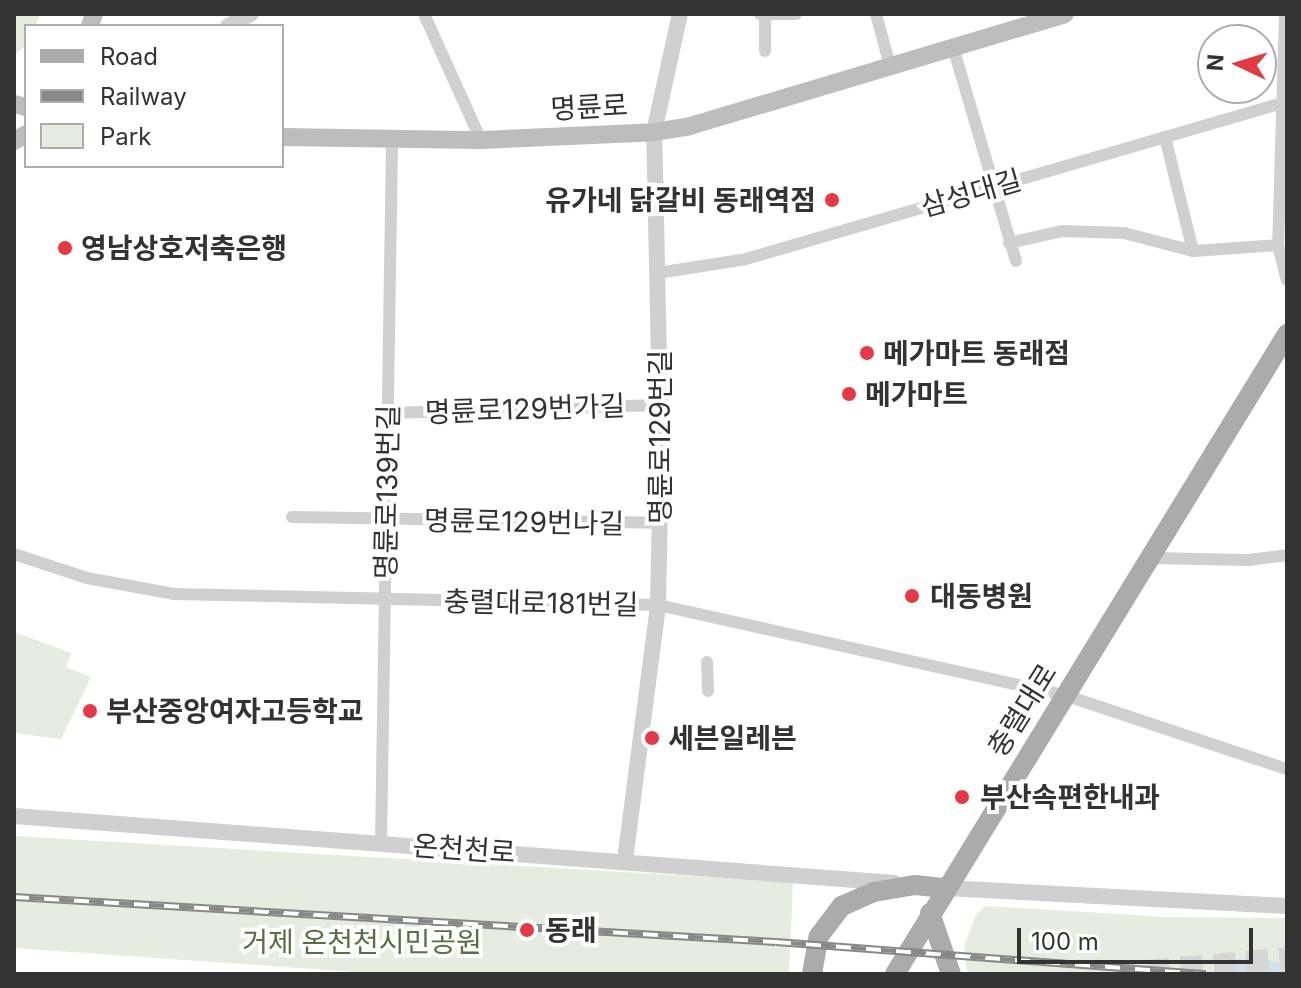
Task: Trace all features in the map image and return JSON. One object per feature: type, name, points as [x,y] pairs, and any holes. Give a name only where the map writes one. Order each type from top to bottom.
[{"type":"main road","name":"명륜로","points":[[284,137],[481,140],[654,132],[1065,14]]},
{"type":"main road","name":"충렬대로","points":[[895,974],[1148,558],[1284,343]]},
{"type":"main road","points":[[812,974],[819,936],[842,906],[869,894],[915,885],[936,902],[951,974]]},
{"type":"street","points":[[232,24],[251,14]]},
{"type":"street","points":[[424,14],[481,140]]},
{"type":"street","name":"명륜로129번길","points":[[625,860],[658,605],[661,405],[654,132],[680,14]]},
{"type":"street","points":[[765,51],[762,14],[796,14]]},
{"type":"street","points":[[876,14],[890,66]]},
{"type":"street","points":[[1285,14],[1278,245],[1287,280]]},
{"type":"street","points":[[953,47],[1016,261]]},
{"type":"street","name":"삼성대길","points":[[658,273],[746,259],[1282,103]]},
{"type":"street","points":[[1165,137],[1193,251]]},
{"type":"street","name":"명륜로139번길","points":[[381,844],[392,141]]},
{"type":"street","points":[[1009,243],[1062,231],[1124,233],[1193,251],[1278,245]]},
{"type":"street","name":"명륜로129번가길","points":[[388,413],[661,405]]},
{"type":"street","name":"명륜로129번나길","points":[[292,517],[661,523]]},
{"type":"street","name":"충렬대로181번길","points":[[14,554],[87,578],[174,594],[658,605],[1064,695],[1287,769]]},
{"type":"street","points":[[1148,558],[1248,560],[1287,555]]},
{"type":"street","points":[[707,662],[708,691]]},
{"type":"street","name":"온천천로","points":[[14,816],[625,860],[915,885]]},
{"type":"street","points":[[936,902],[1287,906]]},
{"type":"green space","points":[[14,14],[40,14],[37,24],[24,24],[24,48],[14,55]]},
{"type":"green space","points":[[14,632],[71,653],[66,667],[91,677],[61,739],[14,733]]},
{"type":"green space","name":"거제 온천천시민공원","points":[[14,836],[793,882],[789,974],[384,974],[14,948]]},
{"type":"green space","points":[[986,906],[1165,917],[1287,918],[1287,974],[967,974],[964,946],[976,915]]},
{"type":"water","points":[[1223,958],[1287,963],[1287,974],[1221,974]]},
{"type":"tunnel","points":[[1115,974],[1287,958]]},
{"type":"railway","points":[[14,897],[776,942],[1206,974]]},
{"type":"place","name":"유가네 닭갈비 동래역점","points":[[832,200]]},
{"type":"place","name":"영남상호저축은행","points":[[65,248]]},
{"type":"place","name":"메가마트 동래점","points":[[867,353]]},
{"type":"place","name":"메가마트","points":[[849,394]]},
{"type":"place","name":"대동병원","points":[[912,596]]},
{"type":"place","name":"부산중앙여자고등학교","points":[[90,711]]},
{"type":"place","name":"세븐일레븐","points":[[652,738]]},
{"type":"place","name":"부산속편한내과","points":[[962,797]]},
{"type":"place","name":"동래","points":[[527,930]]}]
